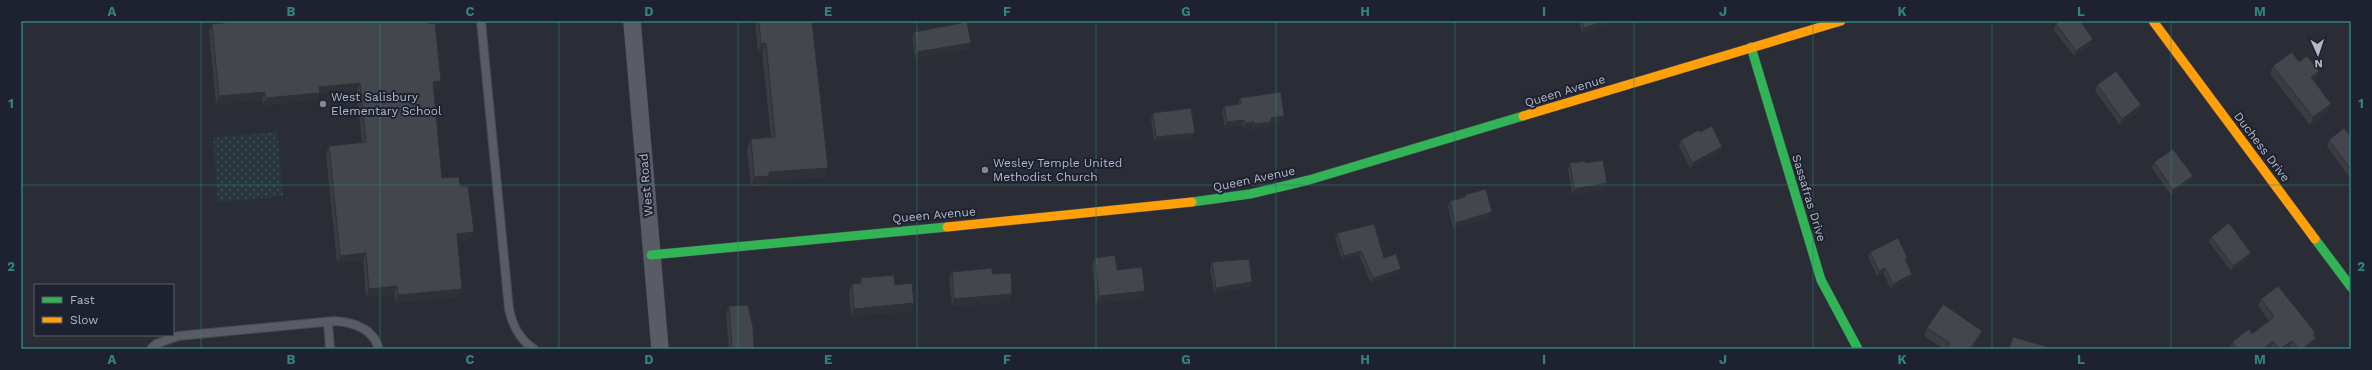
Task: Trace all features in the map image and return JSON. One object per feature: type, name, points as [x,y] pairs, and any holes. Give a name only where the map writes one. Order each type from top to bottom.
[{"type":"street","name":"West Road","points":[[632,21],[660,349]]},
{"type":"street","name":"Queen Avenue","points":[[651,255],[1172,205],[1250,194],[1309,180],[1841,21]]},
{"type":"street","name":"Duchess Drive","points":[[2154,21],[2351,287]]},
{"type":"street","name":"Sassafras Drive","points":[[1751,47],[1821,280],[1858,349]]},
{"type":"lane","points":[[481,21],[509,309],[514,327],[528,346],[534,349]]},
{"type":"lane","points":[[328,322],[330,349]]},
{"type":"lane","points":[[150,349],[156,344],[178,336],[328,322],[345,322],[364,328],[372,336],[379,349]]},
{"type":"shaded area","points":[[277,132],[283,196],[218,202],[213,138]]},
{"type":"building","name":"West Salisbury Elementary School","points":[[244,21],[428,21],[428,24],[435,23],[441,81],[433,82],[442,178],[459,177],[460,186],[468,186],[474,232],[457,234],[462,289],[398,295],[397,286],[369,289],[366,253],[340,256],[329,146],[366,142],[360,83],[319,87],[320,93],[266,98],[265,92],[219,96],[212,24]]},
{"type":"building","points":[[759,21],[812,21],[828,168],[769,172],[769,176],[754,177],[751,139],[775,137],[766,43],[761,44]]},
{"type":"building","points":[[1582,21],[1604,21],[1584,28]]},
{"type":"building","points":[[2060,21],[2080,21],[2093,39],[2076,51],[2056,24]]},
{"type":"building","points":[[967,22],[971,43],[917,52],[914,32]]},
{"type":"building","points":[[2292,52],[2299,62],[2307,56],[2319,71],[2311,77],[2331,104],[2313,117],[2273,66]]},
{"type":"building","points":[[2116,71],[2141,105],[2122,119],[2097,85]]},
{"type":"building","points":[[1281,92],[1284,116],[1271,118],[1271,122],[1254,124],[1254,122],[1245,123],[1244,120],[1227,122],[1224,106],[1241,104],[1240,98]]},
{"type":"building","points":[[1191,108],[1195,133],[1156,137],[1153,113]]},
{"type":"building","points":[[1712,126],[1722,147],[1692,163],[1681,140],[1699,130],[1700,132]]},
{"type":"building","points":[[2344,128],[2351,137],[2351,170],[2329,140]]},
{"type":"building","points":[[2173,149],[2193,176],[2173,190],[2154,162]]},
{"type":"building","points":[[1603,160],[1607,183],[1574,189],[1570,163],[1586,161],[1586,163]]},
{"type":"building","points":[[1486,189],[1492,212],[1455,223],[1450,201]]},
{"type":"building","points":[[2229,223],[2251,253],[2233,266],[2211,237]]},
{"type":"building","points":[[1374,224],[1384,258],[1396,254],[1401,269],[1373,278],[1361,251],[1344,256],[1337,233]]},
{"type":"building","points":[[1898,238],[1907,257],[1905,259],[1912,274],[1893,284],[1885,268],[1879,271],[1870,252]]},
{"type":"building","points":[[1115,255],[1117,270],[1142,267],[1145,291],[1099,296],[1095,258]]},
{"type":"building","points":[[1249,259],[1252,282],[1216,288],[1212,262]]},
{"type":"building","points":[[992,268],[992,274],[1011,273],[1012,294],[954,299],[952,272]]},
{"type":"building","points":[[894,275],[895,285],[912,283],[914,303],[854,309],[852,284],[862,283],[861,278]]},
{"type":"building","points":[[2278,286],[2315,332],[2313,334],[2316,338],[2302,349],[2299,349],[2292,341],[2279,349],[2273,341],[2263,349],[2238,349],[2232,342],[2249,329],[2252,334],[2274,317],[2261,299]]},
{"type":"building","points":[[1943,304],[1982,331],[1970,349],[1946,349],[1950,343],[1927,328]]},
{"type":"building","points":[[748,305],[753,327],[754,349],[732,349],[729,306]]},
{"type":"building","points":[[2013,337],[2052,348],[2052,349],[2009,349]]},
{"type":"traffic: fast","points":[[1751,47],[1821,280],[1858,349]]},
{"type":"traffic: fast","points":[[1192,202],[1250,194],[1309,180],[1523,116]]},
{"type":"traffic: fast","points":[[651,255],[947,227]]},
{"type":"traffic: fast","points":[[2315,239],[2351,287]]},
{"type":"traffic: slow","points":[[1523,116],[1841,21]]},
{"type":"traffic: slow","points":[[2153,21],[2315,239]]},
{"type":"traffic: slow","points":[[947,227],[1192,202]]},
{"type":"place","name":"West Salisbury Elementary School","points":[[323,104]]},
{"type":"place","name":"Wesley Temple United Methodist Church","points":[[985,170]]}]
